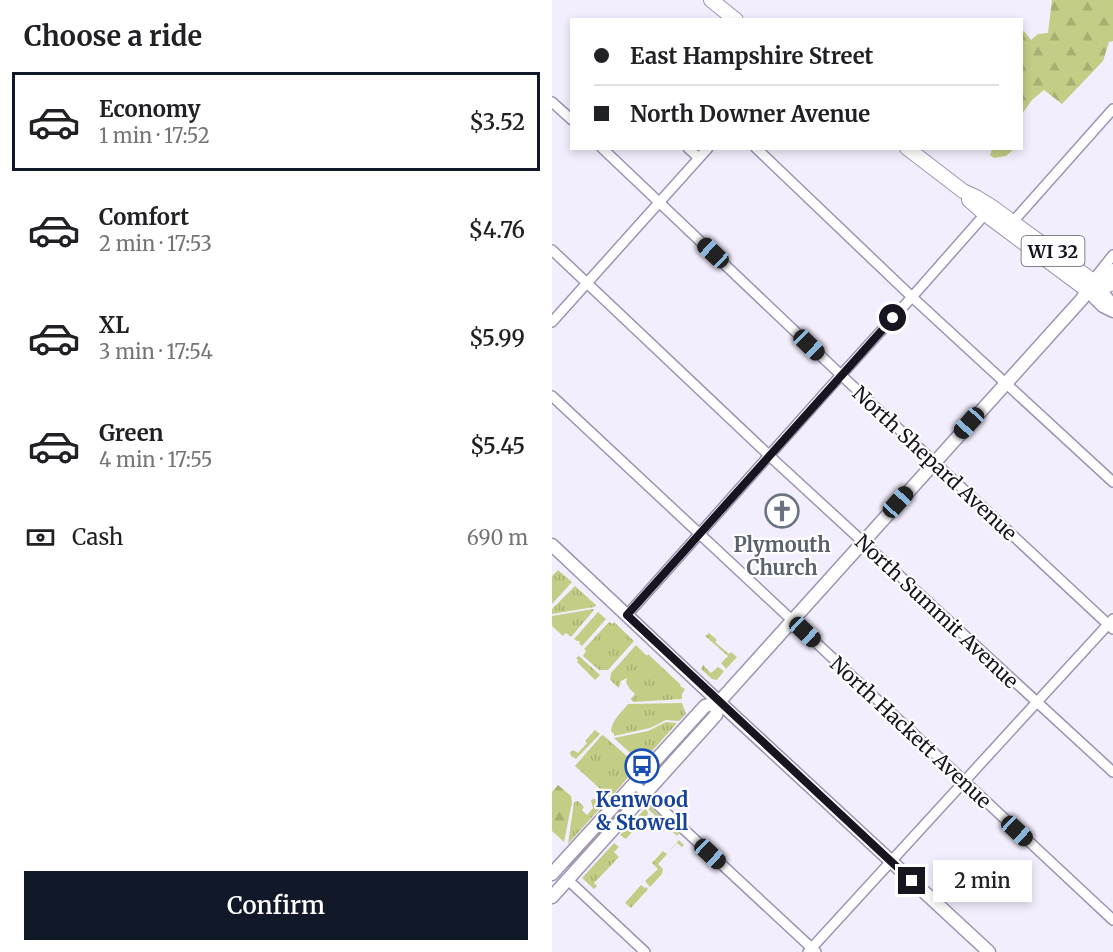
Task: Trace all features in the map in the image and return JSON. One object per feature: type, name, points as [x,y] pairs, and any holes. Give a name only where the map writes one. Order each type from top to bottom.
[{"type":"main road","points":[[711,0],[734,18]]},
{"type":"main road","name":"WI 32","points":[[910,150],[963,192],[971,203],[989,211],[1093,286]]},
{"type":"main road","points":[[1093,286],[1113,272]]},
{"type":"main road","points":[[1093,286],[1113,283]]},
{"type":"street","points":[[552,102],[570,118]]},
{"type":"street","points":[[1010,226],[1113,109]]},
{"type":"street","name":"North Shepard Avenue","points":[[604,150],[934,462],[1111,624]]},
{"type":"street","points":[[690,150],[699,158]]},
{"type":"street","points":[[552,322],[706,150]]},
{"type":"street","points":[[758,150],[912,297],[1113,482]]},
{"type":"street","points":[[627,615],[989,211]]},
{"type":"street","name":"North Summit Avenue","points":[[552,250],[769,456],[1113,772]]},
{"type":"street","points":[[552,897],[716,716],[719,702],[1082,299],[1113,255]]},
{"type":"street","name":"WI 32","points":[[1093,286],[1103,306],[1112,310]]},
{"type":"street","name":"North Hackett Avenue","points":[[552,396],[1113,920]]},
{"type":"street","points":[[552,545],[990,952]]},
{"type":"street","points":[[635,784],[812,951],[891,861],[1111,624]]},
{"type":"street","points":[[552,874],[705,705],[719,702]]},
{"type":"street","points":[[568,880],[645,952]]},
{"type":"green space","points":[[1052,0],[1113,0],[1113,41],[1109,42],[1103,61],[1062,104],[1044,90],[1032,100],[1023,113],[1023,32],[1031,40],[1038,34],[1048,33]]},
{"type":"green space","points":[[991,150],[1013,150],[1006,156],[994,158],[990,155]]},
{"type":"green space","points":[[558,570],[572,582],[552,604],[552,576]]},
{"type":"green space","points":[[575,586],[596,605],[552,614],[552,609]]},
{"type":"green space","points":[[593,609],[571,637],[566,633],[563,636],[552,626],[552,616]]},
{"type":"green space","points":[[598,612],[606,619],[582,646],[580,641],[574,639]]},
{"type":"green space","points":[[609,622],[613,624],[614,622],[634,641],[608,670],[599,670],[583,656],[586,651],[584,649]]},
{"type":"green space","points":[[709,633],[717,640],[715,642],[729,654],[731,652],[737,657],[726,669],[721,663],[728,656],[705,636]]},
{"type":"green space","points":[[636,645],[685,689],[682,699],[633,702],[631,699],[635,694],[626,682],[627,678],[621,681],[619,688],[610,680],[611,673]]},
{"type":"green space","points":[[579,656],[600,675],[595,680],[577,662],[576,658]]},
{"type":"green space","points":[[703,665],[711,673],[718,667],[724,671],[717,680],[712,679],[701,669]]},
{"type":"green space","points":[[682,703],[686,714],[679,721],[666,720],[650,728],[614,736],[611,731],[615,720],[628,704]]},
{"type":"green space","points":[[666,722],[677,723],[646,758],[644,756],[640,760],[641,763],[614,738],[648,731]]},
{"type":"green space","points":[[595,730],[600,734],[576,759],[571,756],[570,752],[573,750],[578,753]]},
{"type":"green space","points":[[689,731],[691,733],[689,737],[650,782],[647,780],[648,776]]},
{"type":"green space","points":[[603,735],[638,766],[611,797],[575,766]]},
{"type":"green space","points":[[558,785],[571,796],[572,802],[564,842],[552,831],[552,792]]},
{"type":"green space","points":[[627,799],[633,800],[571,868],[567,865]]},
{"type":"green space","points":[[591,800],[603,805],[568,844],[574,802],[578,801],[584,807],[582,810],[587,815],[593,808]]},
{"type":"green space","points":[[648,805],[679,833],[677,836],[646,807]]},
{"type":"green space","points":[[645,809],[648,812],[647,817],[626,839],[620,835]]},
{"type":"green space","points":[[679,840],[684,845],[682,847],[677,843],[658,864],[663,869],[662,874],[650,887],[645,881],[658,869],[652,863],[663,851],[667,854]]},
{"type":"green space","points":[[614,843],[619,847],[614,852],[619,857],[594,883],[597,886],[594,889],[582,878]]},
{"type":"green space","points":[[641,885],[648,889],[631,908],[625,903]]},
{"type":"place","name":"Plymouth Church","points":[[782,511]]},
{"type":"place","name":"Kenwood & Stowell","points":[[642,766]]},
{"type":"route","points":[[893,318],[627,615],[912,881]]}]
